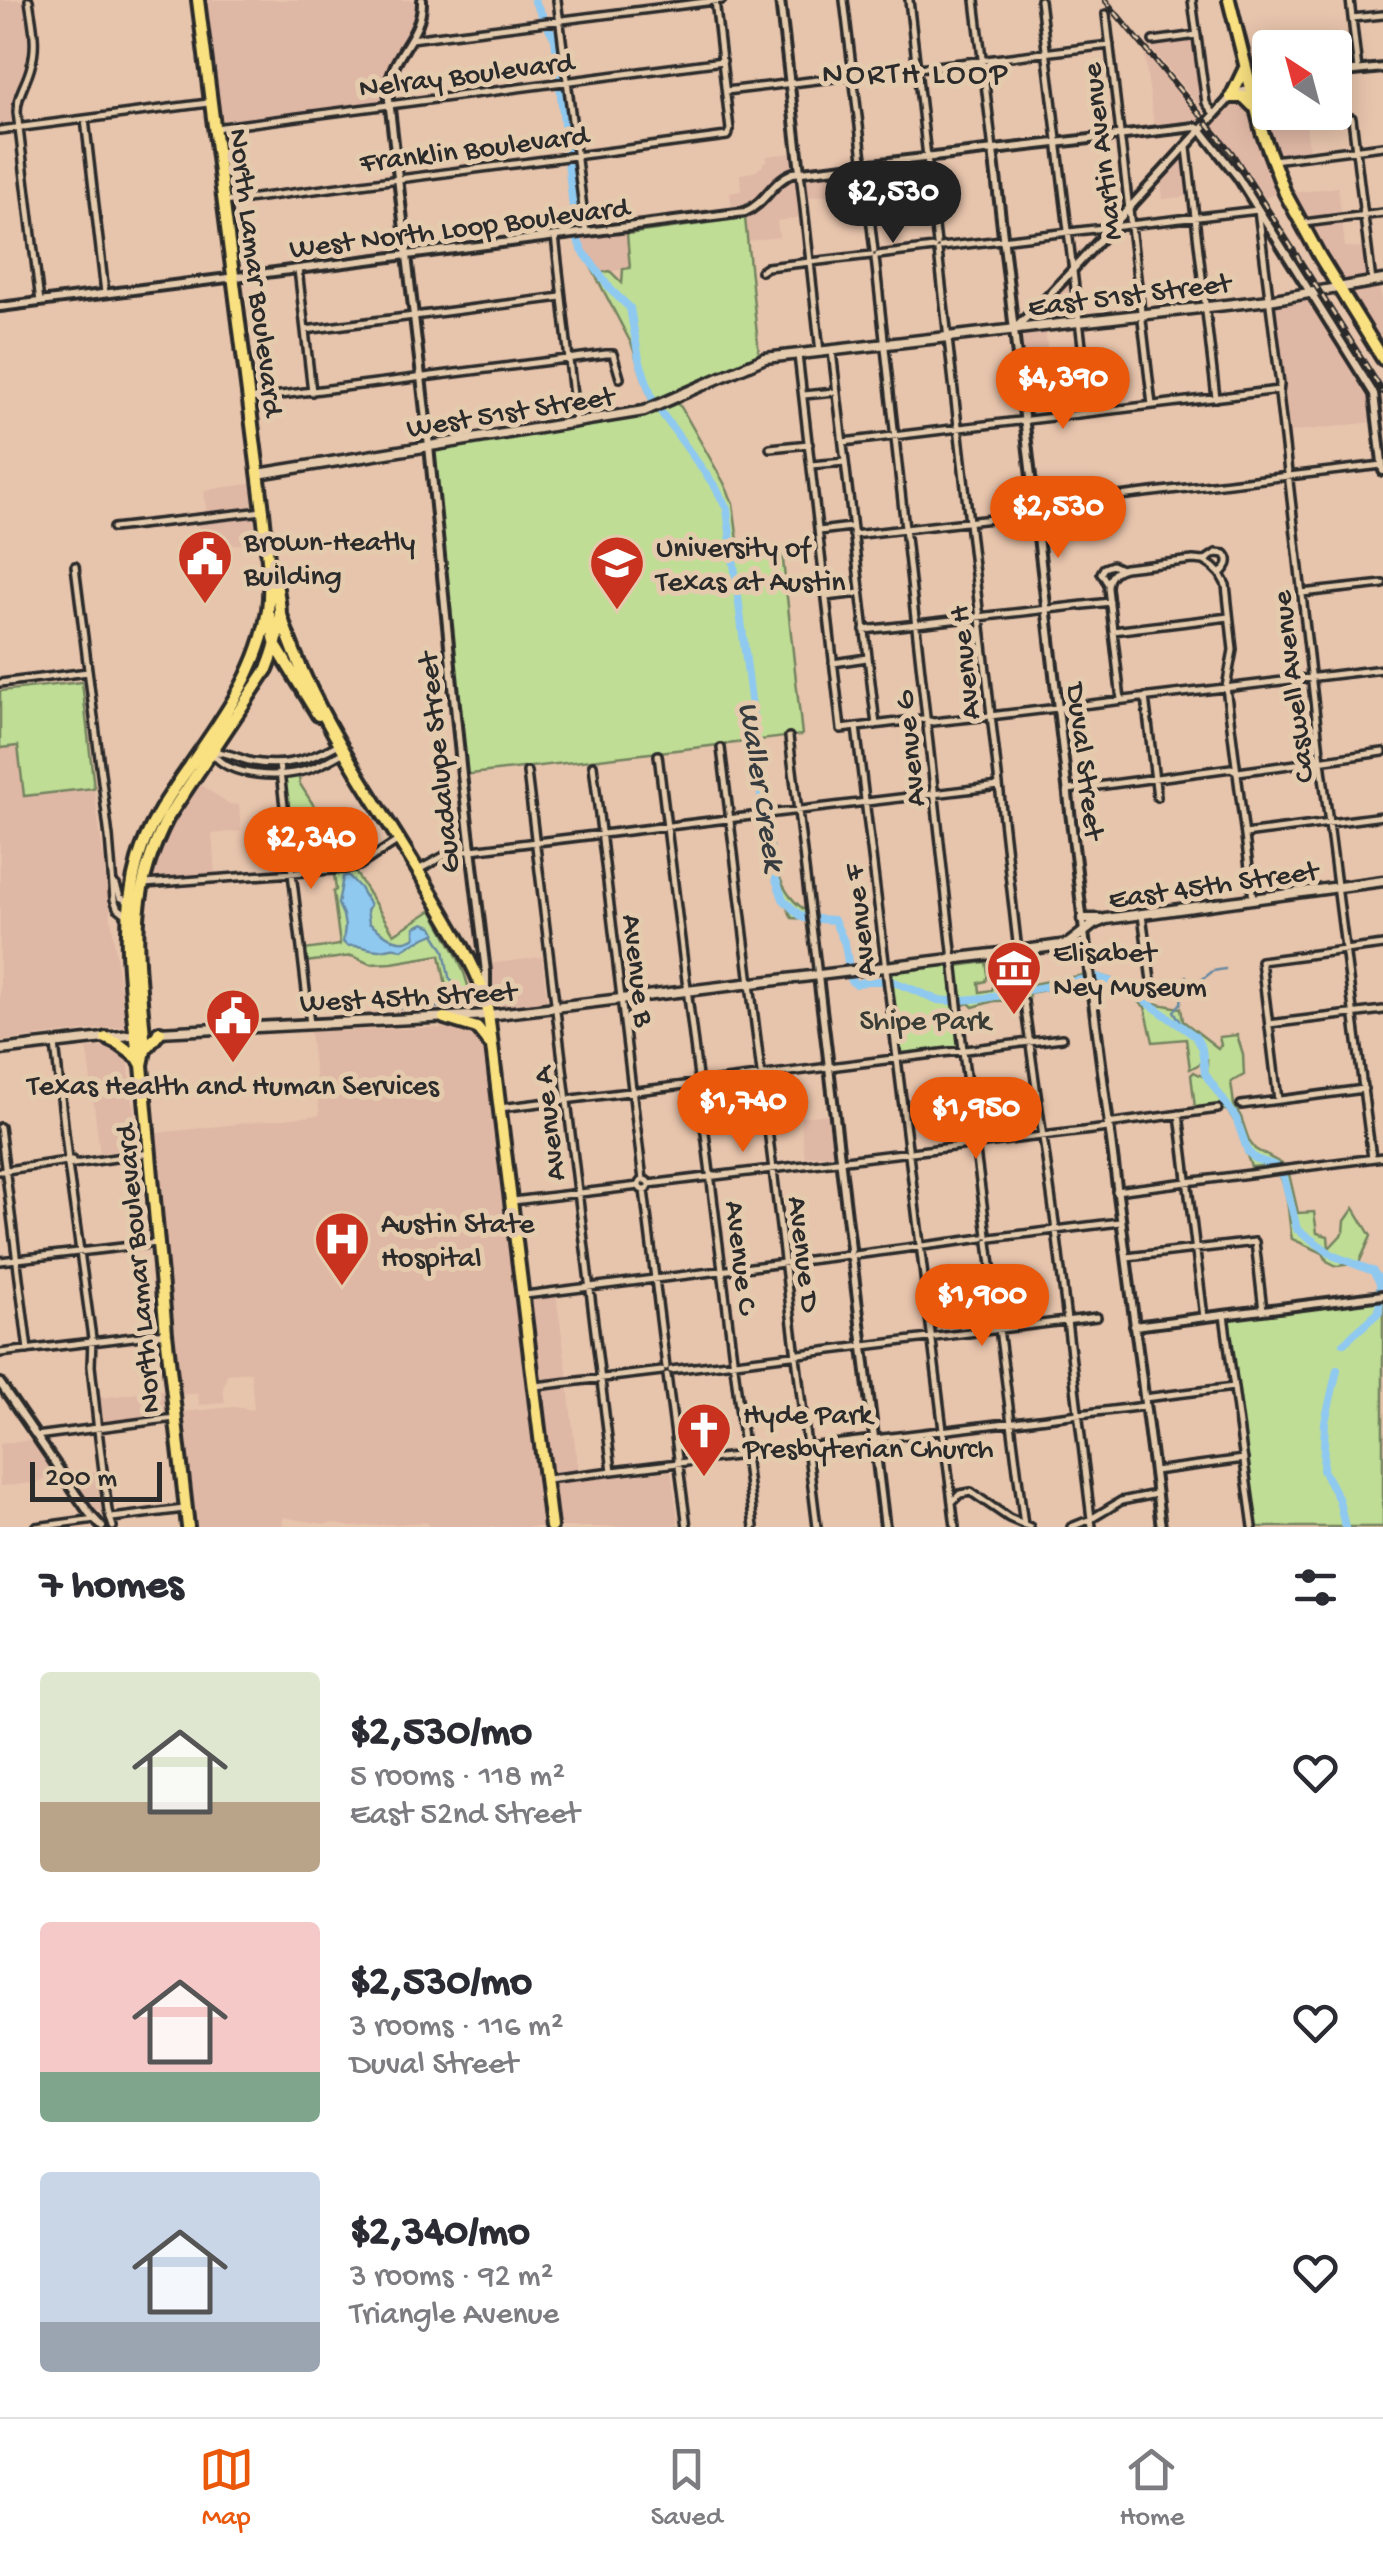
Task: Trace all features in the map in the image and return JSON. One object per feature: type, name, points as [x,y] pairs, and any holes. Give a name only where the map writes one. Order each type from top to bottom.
[{"type":"main road","name":"North Lamar Boulevard","points":[[198,0],[268,552],[282,614],[267,669],[232,723],[208,749]]},
{"type":"main road","points":[[1230,0],[1252,93]]},
{"type":"main road","points":[[1231,97],[1246,65]]},
{"type":"main road","points":[[1231,97],[1244,97],[1252,106]]},
{"type":"main road","points":[[1263,130],[1301,224],[1380,348],[1383,359]]},
{"type":"main road","name":"East 51st Street","points":[[760,360],[1269,300],[1383,280]]},
{"type":"main road","name":"West 51st Street","points":[[258,474],[637,412],[760,360]]},
{"type":"main road","name":"North Lamar Boulevard","points":[[128,902],[138,858],[178,801],[255,659],[268,608],[268,552]]},
{"type":"main road","points":[[268,608],[276,646],[316,714],[327,724]]},
{"type":"main road","points":[[282,614],[294,655],[327,724],[463,945],[486,997]]},
{"type":"main road","points":[[267,669],[281,665],[288,668]]},
{"type":"main road","points":[[232,723],[241,700],[238,694]]},
{"type":"main road","name":"North Lamar Boulevard","points":[[153,834],[132,916],[157,1243],[188,1527]]},
{"type":"main road","name":"East 45th Street","points":[[818,976],[1068,944],[1106,919],[1383,882]]},
{"type":"main road","points":[[128,902],[132,916]]},
{"type":"main road","points":[[1082,920],[1106,919]]},
{"type":"main road","points":[[1068,944],[1086,951]]},
{"type":"main road","name":"West 45th Street","points":[[0,1050],[160,1032],[488,1015],[818,976]]},
{"type":"main road","name":"Guadalupe Street","points":[[486,997],[552,1527]]},
{"type":"main road","points":[[444,1018],[480,1030],[493,1052]]},
{"type":"main road","points":[[106,1038],[142,1058],[160,1032]]},
{"type":"street","points":[[29,0],[34,49],[18,95],[19,128],[40,302]]},
{"type":"street","name":"Guadalupe Street","points":[[422,0],[421,19],[390,73],[388,91],[486,997]]},
{"type":"street","points":[[557,0],[562,83],[580,233]]},
{"type":"street","points":[[411,39],[718,0],[726,91],[1110,45]]},
{"type":"street","points":[[780,0],[820,352]]},
{"type":"street","name":"Avenue G","points":[[844,0],[964,1050],[1027,1526]]},
{"type":"street","name":"Avenue H","points":[[909,0],[1018,951]]},
{"type":"street","name":"Duval Street","points":[[975,0],[1082,920],[1161,1527]]},
{"type":"street","points":[[1040,0],[1090,411]]},
{"type":"street","points":[[1192,0],[1206,103],[1215,115]]},
{"type":"street","points":[[1350,0],[1358,70]]},
{"type":"street","name":"Martin Avenue","points":[[1106,14],[1152,405]]},
{"type":"street","points":[[1352,18],[1383,14]]},
{"type":"street","points":[[1152,40],[1197,35]]},
{"type":"street","name":"Nelray Boulevard","points":[[214,128],[723,61]]},
{"type":"street","points":[[1352,71],[1383,68]]},
{"type":"street","points":[[1013,330],[1231,97],[1251,89]]},
{"type":"street","name":"Franklin Boulevard","points":[[224,202],[729,135],[726,91]]},
{"type":"street","points":[[0,130],[211,103]]},
{"type":"street","points":[[1352,118],[1372,282]]},
{"type":"street","points":[[85,119],[105,294]]},
{"type":"street","points":[[800,172],[1194,127],[1228,162],[1383,408]]},
{"type":"street","points":[[1186,146],[1216,398]]},
{"type":"street","points":[[1273,160],[1383,146]]},
{"type":"street","name":"West North Loop Boulevard","points":[[0,307],[744,212],[756,207],[782,178],[800,172]]},
{"type":"street","points":[[761,272],[767,267],[1258,210]]},
{"type":"street","name":"Caswell Avenue","points":[[1258,210],[1372,1158]]},
{"type":"street","points":[[1301,224],[1383,214]]},
{"type":"street","points":[[555,236],[576,422]]},
{"type":"street","points":[[298,269],[312,392]]},
{"type":"street","points":[[305,330],[561,298]]},
{"type":"street","points":[[832,351],[876,724]]},
{"type":"street","points":[[249,399],[613,354],[620,378]]},
{"type":"street","points":[[798,355],[841,729],[990,716],[1383,669]]},
{"type":"street","points":[[842,442],[1279,390]]},
{"type":"street","points":[[804,395],[837,391]]},
{"type":"street","points":[[853,536],[1288,476],[1383,468],[1374,394]]},
{"type":"street","points":[[770,448],[809,444]]},
{"type":"street","points":[[812,466],[845,462]]},
{"type":"street","points":[[113,528],[263,511]]},
{"type":"street","points":[[819,531],[852,527]]},
{"type":"street","points":[[1204,561],[1216,553],[1224,554],[1228,566],[1220,574]]},
{"type":"street","points":[[1108,584],[1121,569],[1193,560],[1212,567],[1226,585],[1233,650],[1226,687],[1253,900]]},
{"type":"street","points":[[1121,569],[1112,564],[1102,573],[1108,584],[1121,700]]},
{"type":"street","points":[[75,566],[116,904],[132,916]]},
{"type":"street","points":[[1302,593],[1383,584]]},
{"type":"street","points":[[826,597],[860,593]]},
{"type":"street","points":[[864,630],[1110,602]]},
{"type":"street","points":[[1113,632],[1229,617]]},
{"type":"street","points":[[834,662],[868,658]]},
{"type":"street","points":[[0,684],[88,672]]},
{"type":"street","points":[[1145,697],[1157,798]]},
{"type":"street","name":"Avenue F","points":[[856,727],[955,1527]]},
{"type":"street","points":[[789,736],[886,1527]]},
{"type":"street","points":[[208,749],[255,762],[279,764],[342,748]]},
{"type":"street","points":[[208,749],[216,759],[240,770],[279,774],[306,770],[342,748]]},
{"type":"street","name":"Avenue D","points":[[721,748],[818,1527]]},
{"type":"street","points":[[1068,790],[1383,752]]},
{"type":"street","name":"Avenue C","points":[[658,755],[754,1527]]},
{"type":"street","points":[[279,764],[310,1024]]},
{"type":"street","name":"Avenue B","points":[[592,765],[686,1527]]},
{"type":"street","name":"Avenue A","points":[[527,772],[612,1471]]},
{"type":"street","points":[[418,870],[438,858],[471,850],[999,786]]},
{"type":"street","points":[[1245,834],[1383,816]]},
{"type":"street","points":[[143,884],[359,866],[399,840]]},
{"type":"street","points":[[113,878],[118,895],[128,902]]},
{"type":"street","points":[[1142,914],[1152,988]]},
{"type":"street","points":[[1278,1100],[1261,961],[1383,946]]},
{"type":"street","points":[[1024,1002],[1091,1523]]},
{"type":"street","points":[[1269,1024],[1383,1010]]},
{"type":"street","points":[[500,1108],[1062,1038]]},
{"type":"street","points":[[55,1044],[98,1428],[113,1527]]},
{"type":"street","points":[[1240,1105],[1364,1089]]},
{"type":"street","points":[[512,1201],[1043,1136],[1218,1109]]},
{"type":"street","points":[[1179,1114],[1204,1317]]},
{"type":"street","points":[[0,1126],[28,1350]]},
{"type":"street","points":[[3,1171],[150,1153]]},
{"type":"street","points":[[1116,1191],[1383,1157]]},
{"type":"street","points":[[523,1295],[1120,1222]]},
{"type":"street","points":[[1125,1258],[1254,1242],[1263,1310]]},
{"type":"street","points":[[0,1262],[157,1243]]},
{"type":"street","points":[[1134,1326],[1379,1296]]},
{"type":"street","points":[[1224,1315],[1253,1527]]},
{"type":"street","points":[[534,1386],[1097,1317]]},
{"type":"street","points":[[0,1354],[166,1333]]},
{"type":"street","points":[[0,1383],[102,1527]]},
{"type":"street","points":[[546,1480],[1078,1413],[1234,1387]]},
{"type":"street","points":[[36,1436],[174,1418]]},
{"type":"street","points":[[1154,1471],[1244,1459]]},
{"type":"street","points":[[951,1504],[960,1494],[972,1492],[998,1512],[1027,1526]]},
{"type":"street","points":[[1071,1527],[1091,1523],[1121,1502],[1156,1494]]},
{"type":"street","points":[[112,1518],[186,1509]]},
{"type":"street","points":[[36,1527],[95,1520]]},
{"type":"shaded area","points":[[0,0],[24,0],[29,40],[26,65],[13,96],[12,121],[0,125]]},
{"type":"shaded area","points":[[206,0],[415,0],[410,30],[384,75],[381,100],[222,122]]},
{"type":"shaded area","points":[[1193,40],[1201,108],[1148,44]]},
{"type":"shaded area","points":[[1144,50],[1200,120],[1154,126]]},
{"type":"shaded area","points":[[1239,99],[1247,105],[1252,130],[1256,130],[1279,191],[1265,198],[1212,126]]},
{"type":"shaded area","points":[[1266,130],[1307,130],[1309,153],[1276,156]]},
{"type":"shaded area","points":[[793,153],[794,168],[777,176],[755,201],[732,208],[730,193],[741,191],[740,174],[763,166],[767,156]]},
{"type":"shaded area","points":[[1182,158],[1190,196],[1163,199],[1161,181]]},
{"type":"shaded area","points":[[860,171],[860,181],[836,184],[837,194],[808,197],[810,216],[777,221],[779,237],[748,241],[745,218],[758,213],[789,182]]},
{"type":"shaded area","points":[[1338,187],[1345,247],[1364,248],[1369,277],[1341,282],[1292,193]]},
{"type":"shaded area","points":[[627,234],[630,268],[600,273],[583,251],[580,240]]},
{"type":"shaded area","points":[[1070,279],[1074,318],[1028,324]]},
{"type":"shaded area","points":[[1379,285],[1383,310],[1383,344],[1348,289]]},
{"type":"shaded area","points":[[1309,301],[1368,393],[1372,422],[1290,432],[1276,306]]},
{"type":"shaded area","points":[[1045,329],[1049,361],[1021,365],[1017,336],[1020,332]]},
{"type":"shaded area","points":[[251,484],[257,543],[201,547],[197,516],[207,514],[204,490]]},
{"type":"shaded area","points":[[18,746],[24,795],[94,788],[125,1026],[0,1041],[0,748]]},
{"type":"shaded area","points":[[198,783],[229,804],[239,805],[241,831],[212,834],[215,874],[152,880],[154,861],[167,832]]},
{"type":"shaded area","points":[[542,957],[547,1001],[495,1006],[490,964]]},
{"type":"shaded area","name":"Austin State Hospital","points":[[469,1029],[486,1046],[544,1527],[431,1527],[426,1522],[351,1527],[282,1517],[283,1527],[197,1527],[182,1412],[234,1407],[254,1410],[251,1372],[227,1374],[225,1403],[199,1405],[198,1393],[181,1395],[157,1133],[320,1115],[310,1032]]},
{"type":"shaded area","points":[[113,1046],[128,1060],[138,1148],[100,1153],[87,1049]]},
{"type":"shaded area","points":[[830,1114],[835,1154],[805,1157],[800,1117]]},
{"type":"shaded area","points":[[556,1294],[568,1379],[540,1382],[529,1298]]},
{"type":"shaded area","points":[[568,1387],[578,1471],[551,1473],[542,1391]]},
{"type":"shaded area","points":[[163,1390],[166,1414],[103,1421],[100,1398]]},
{"type":"shaded area","points":[[33,1440],[55,1473],[36,1483],[0,1486],[0,1444]]},
{"type":"shaded area","points":[[671,1471],[679,1527],[557,1527],[552,1484]]},
{"type":"shaded area","points":[[98,1472],[103,1510],[97,1511],[69,1476]]},
{"type":"green space","points":[[745,218],[759,354],[651,403],[632,345],[577,240],[599,273],[610,271],[622,283],[623,269],[630,268],[627,234]]},
{"type":"green space","name":"University of Texas at Austin","points":[[662,403],[663,409],[676,403],[681,407],[724,483],[733,503],[740,556],[782,551],[802,735],[760,740],[768,810],[761,811],[753,741],[462,775],[429,446],[576,422]]},
{"type":"green space","points":[[82,682],[94,788],[24,796],[18,746],[0,748],[0,691]]},
{"type":"green space","points":[[292,773],[299,778],[351,864],[298,870],[292,866],[283,775]]},
{"type":"green space","points":[[769,817],[781,881],[787,893],[807,911],[808,919],[792,918],[769,867],[761,818]]},
{"type":"green space","points":[[354,870],[394,934],[432,910],[459,961],[470,994],[455,1005],[448,996],[440,955],[392,963],[370,964],[352,956],[305,962],[304,950],[340,945],[334,874]]},
{"type":"green space","points":[[986,962],[988,974],[986,981],[979,983],[980,992],[992,990],[995,981],[991,971],[998,967],[1000,974],[1012,973],[1004,989],[1084,975],[1084,983],[1029,993],[1029,1000],[963,1005],[957,966]]},
{"type":"green space","name":"Shipe Park","points":[[949,964],[959,1047],[898,1054],[888,972]]},
{"type":"green space","points":[[1095,974],[1121,982],[1158,1004],[1181,1008],[1183,1021],[1218,1048],[1219,1037],[1237,1035],[1244,1075],[1231,1082],[1234,1105],[1255,1149],[1282,1164],[1251,1167],[1236,1123],[1227,1110],[1195,1107],[1191,1075],[1207,1075],[1207,1060],[1190,1069],[1186,1039],[1153,1042],[1145,1007],[1114,982],[1096,982]]},
{"type":"green space","points":[[1289,1174],[1298,1213],[1314,1212],[1317,1233],[1328,1236],[1329,1248],[1344,1232],[1345,1221],[1354,1208],[1371,1236],[1359,1263],[1337,1266],[1327,1261],[1323,1253],[1292,1239],[1280,1176]]},
{"type":"green space","points":[[1383,1299],[1383,1527],[1256,1527],[1227,1317]]},
{"type":"water","points":[[348,875],[370,905],[369,923],[385,935],[409,940],[415,937],[415,927],[424,923],[436,933],[402,950],[347,946],[343,942],[345,927],[338,904],[343,877]]},
{"type":"waterway","name":"Waller Creek","points":[[534,0],[555,39],[576,236],[612,291],[630,308],[639,359],[653,401],[727,509],[761,795],[774,874],[783,899],[804,918],[834,920],[845,944],[851,981],[856,984],[892,981],[949,1001],[1097,977],[1124,986],[1195,1036],[1202,1049],[1205,1074],[1236,1118],[1248,1152],[1276,1166],[1284,1177],[1297,1229],[1334,1256],[1373,1271],[1380,1282],[1379,1312],[1344,1343]]},
{"type":"waterway","points":[[434,934],[444,950],[449,977],[464,997]]},
{"type":"waterway","points":[[1183,1026],[1174,1011],[1182,995],[1213,971],[1225,969]]},
{"type":"waterway","points":[[1186,976],[1188,989]]},
{"type":"waterway","points":[[422,1008],[447,1007],[462,996]]},
{"type":"waterway","points":[[377,1009],[415,1008]]},
{"type":"waterway","name":"Waller Creek","points":[[1337,1370],[1325,1422],[1323,1470],[1339,1500],[1345,1527]]},
{"type":"railway","points":[[1105,0],[1232,153],[1383,392]]},
{"type":"place","name":"Brown-Heatly Building","points":[[205,606]]},
{"type":"place","name":"University of Texas at Austin","points":[[617,612]]},
{"type":"place","name":"Elisabet Ney Museum","points":[[1014,1017]]},
{"type":"place","name":"Texas Health and Human Services","points":[[233,1065]]},
{"type":"place","name":"Austin State Hospital","points":[[342,1288]]},
{"type":"place","name":"Hyde Park Presbyterian Church","points":[[704,1479]]},
{"type":"district","name":"NORTH LOOP","points":[[916,71]]}]
